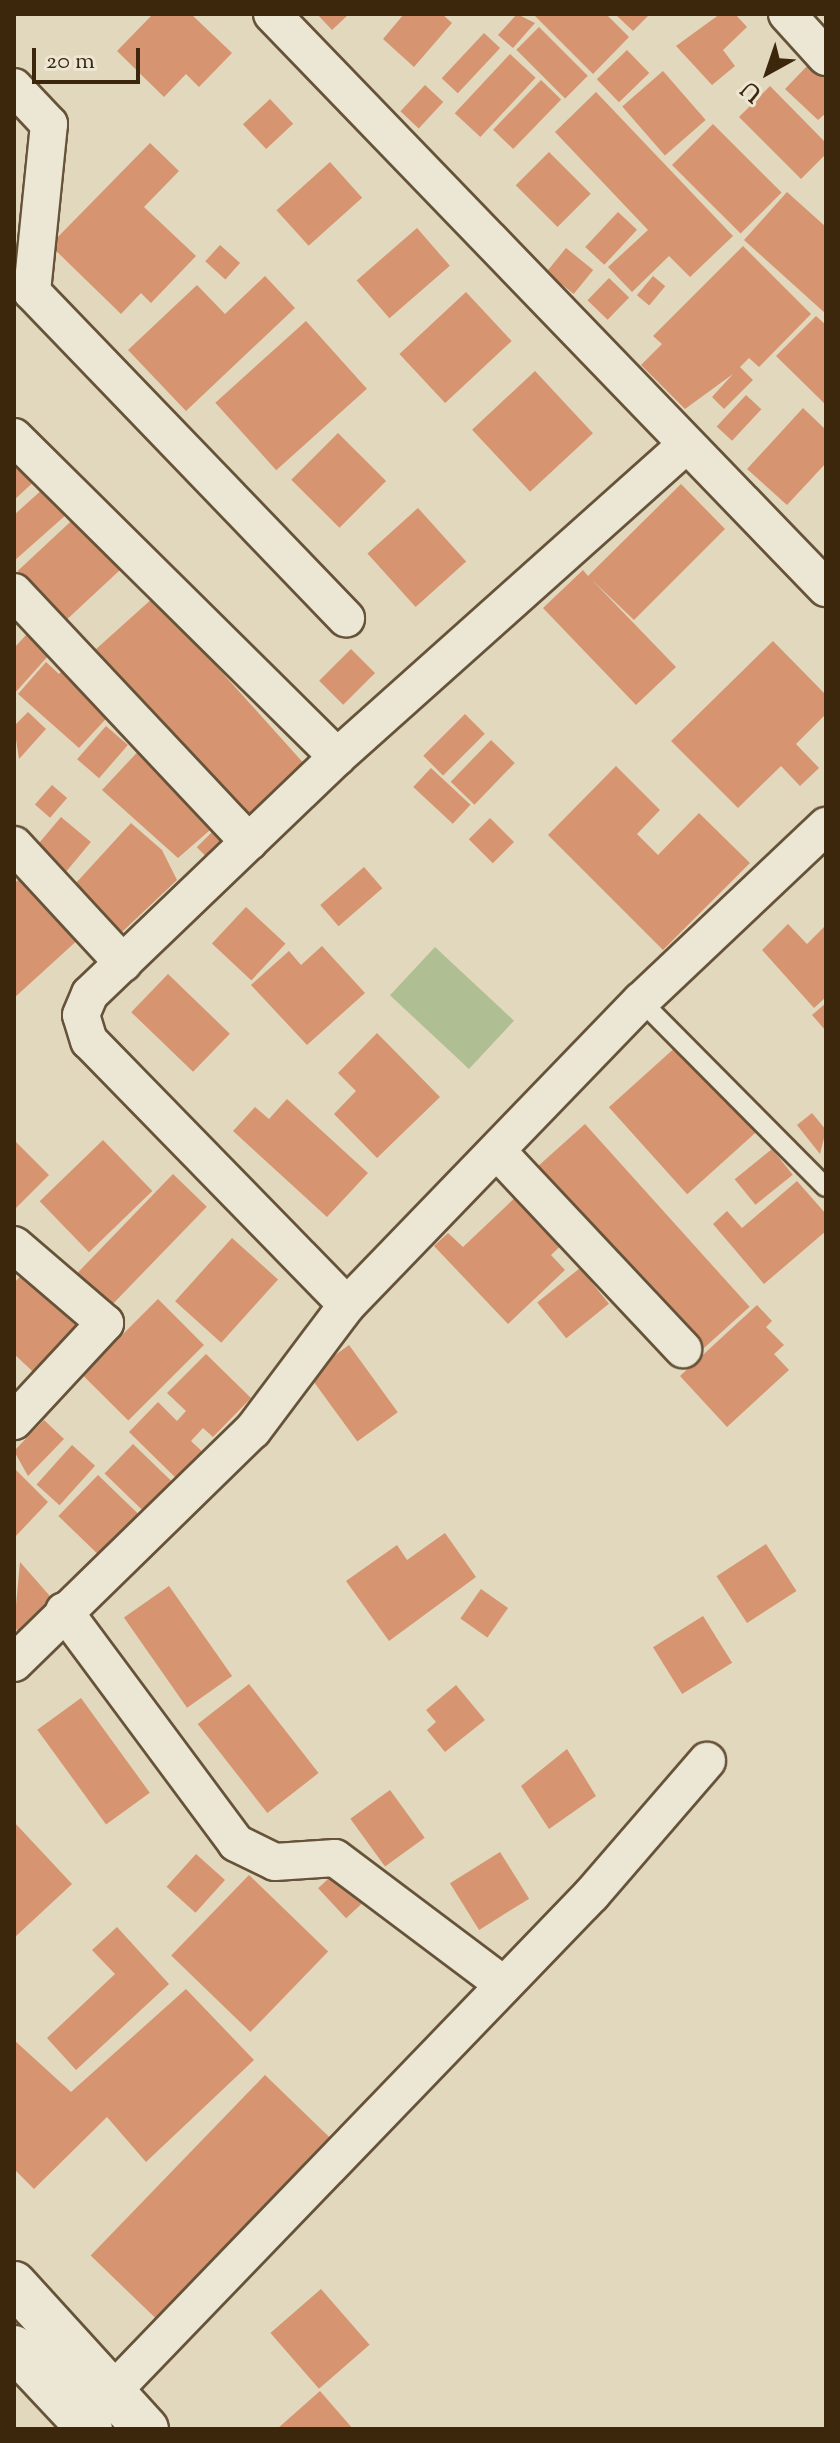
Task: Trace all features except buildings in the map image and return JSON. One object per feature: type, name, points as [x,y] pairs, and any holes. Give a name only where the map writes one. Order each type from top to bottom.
[{"type":"main road","points":[[14,2284],[101,2411]]},
{"type":"main road","points":[[14,2348],[101,2411],[146,2429]]},
{"type":"street","points":[[272,14],[685,446],[826,588]]},
{"type":"street","points":[[787,14],[826,57]]},
{"type":"street","points":[[14,87],[49,124],[32,292],[346,618]]},
{"type":"street","points":[[14,437],[337,757]]},
{"type":"street","points":[[347,1305],[89,1041],[81,1015],[90,994],[337,757],[685,446]]},
{"type":"street","points":[[14,592],[249,842]]},
{"type":"street","points":[[14,1663],[253,1430],[347,1305],[641,1001],[826,826]]},
{"type":"street","points":[[14,845],[123,963]]},
{"type":"street","points":[[497,1151],[683,1349]]},
{"type":"street","points":[[14,1245],[105,1323],[14,1421]]},
{"type":"street","points":[[64,1611],[236,1843],[275,1862],[335,1858],[503,1984]]},
{"type":"street","points":[[101,2411],[503,1984],[707,1761]]},
{"type":"lane","points":[[641,1001],[826,1187]]},
{"type":"green space","points":[[435,947],[514,1021],[469,1069],[390,995]]}]
